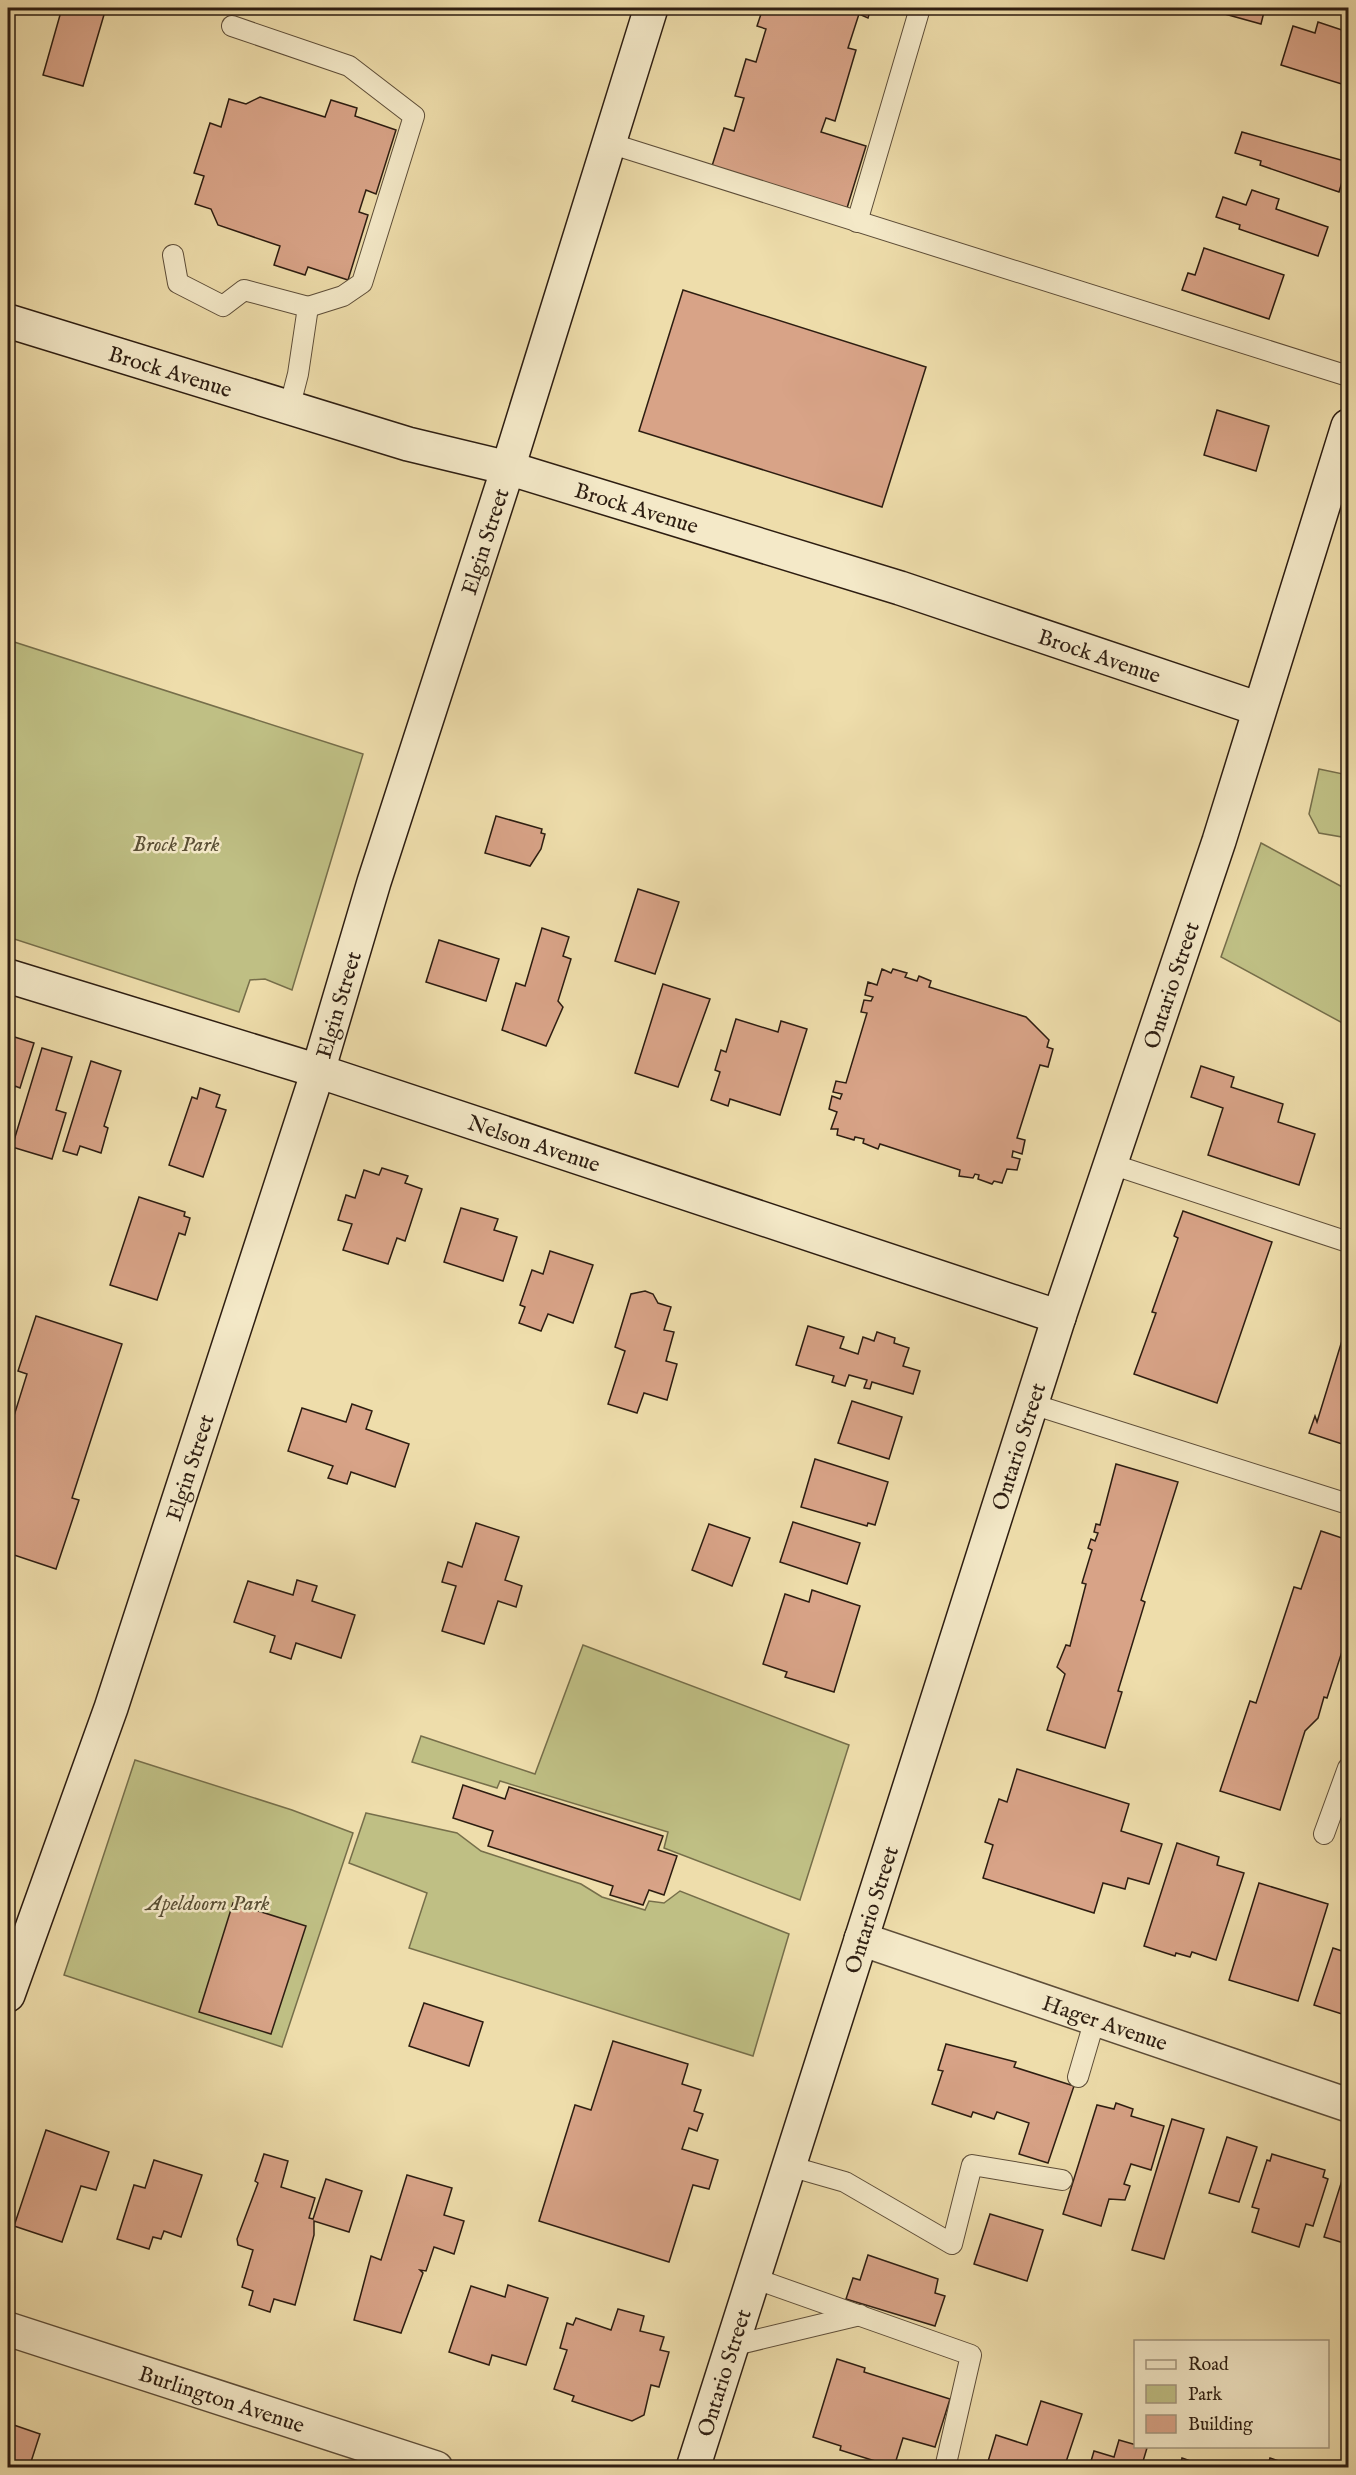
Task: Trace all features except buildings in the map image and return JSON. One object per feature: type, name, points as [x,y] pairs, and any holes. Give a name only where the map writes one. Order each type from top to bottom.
[{"type":"street","name":"Elgin Street","points":[[8,1995],[111,1708],[318,1071],[374,882],[508,468],[651,8]]},
{"type":"street","name":"Brock Avenue","points":[[8,321],[289,409],[408,444],[508,468],[900,588],[1259,709]]},
{"type":"street","name":"Ontario Street","points":[[693,2468],[1059,1317],[1219,841],[1259,709],[1342,472],[1348,426]]},
{"type":"street","name":"Nelson Avenue","points":[[8,976],[318,1071],[1059,1317]]},
{"type":"street","name":"Hager Avenue","points":[[861,1939],[1348,2105]]},
{"type":"street","name":"Burlington Avenue","points":[[8,2329],[436,2468]]},
{"type":"lane","points":[[857,222],[920,8]]},
{"type":"lane","points":[[173,255],[178,283],[223,306],[244,290],[308,307],[343,296],[362,283],[414,116],[349,66],[232,26]]},
{"type":"lane","points":[[609,143],[1348,376]]},
{"type":"lane","points":[[289,409],[298,374],[308,307]]},
{"type":"lane","points":[[1111,1164],[1348,1242]]},
{"type":"lane","points":[[1032,1404],[1348,1504]]},
{"type":"lane","points":[[1324,1834],[1348,1768]]},
{"type":"lane","points":[[1078,2077],[1095,2019]]},
{"type":"lane","points":[[789,2166],[845,2182],[952,2244],[972,2165],[1062,2180]]},
{"type":"lane","points":[[753,2278],[971,2355],[945,2468]]},
{"type":"lane","points":[[731,2346],[860,2315]]},
{"type":"green space","name":"Brock Park","points":[[8,640],[363,754],[292,990],[265,979],[250,980],[239,1012],[8,937]]},
{"type":"green space","points":[[1319,769],[1348,775],[1348,838],[1319,833],[1309,814]]},
{"type":"green space","points":[[1261,843],[1348,890],[1348,1026],[1221,957]]},
{"type":"green space","points":[[583,1645],[849,1745],[800,1900],[664,1848],[668,1832],[500,1781],[497,1788],[412,1762],[421,1736],[535,1774]]},
{"type":"green space","name":"Apeldoorn Park","points":[[135,1760],[292,1810],[353,1833],[282,2047],[64,1975]]},
{"type":"green space","points":[[366,1813],[457,1833],[481,1851],[581,1884],[602,1897],[645,1910],[649,1901],[664,1903],[680,1891],[789,1934],[753,2056],[409,1948],[427,1893],[349,1863]]}]
